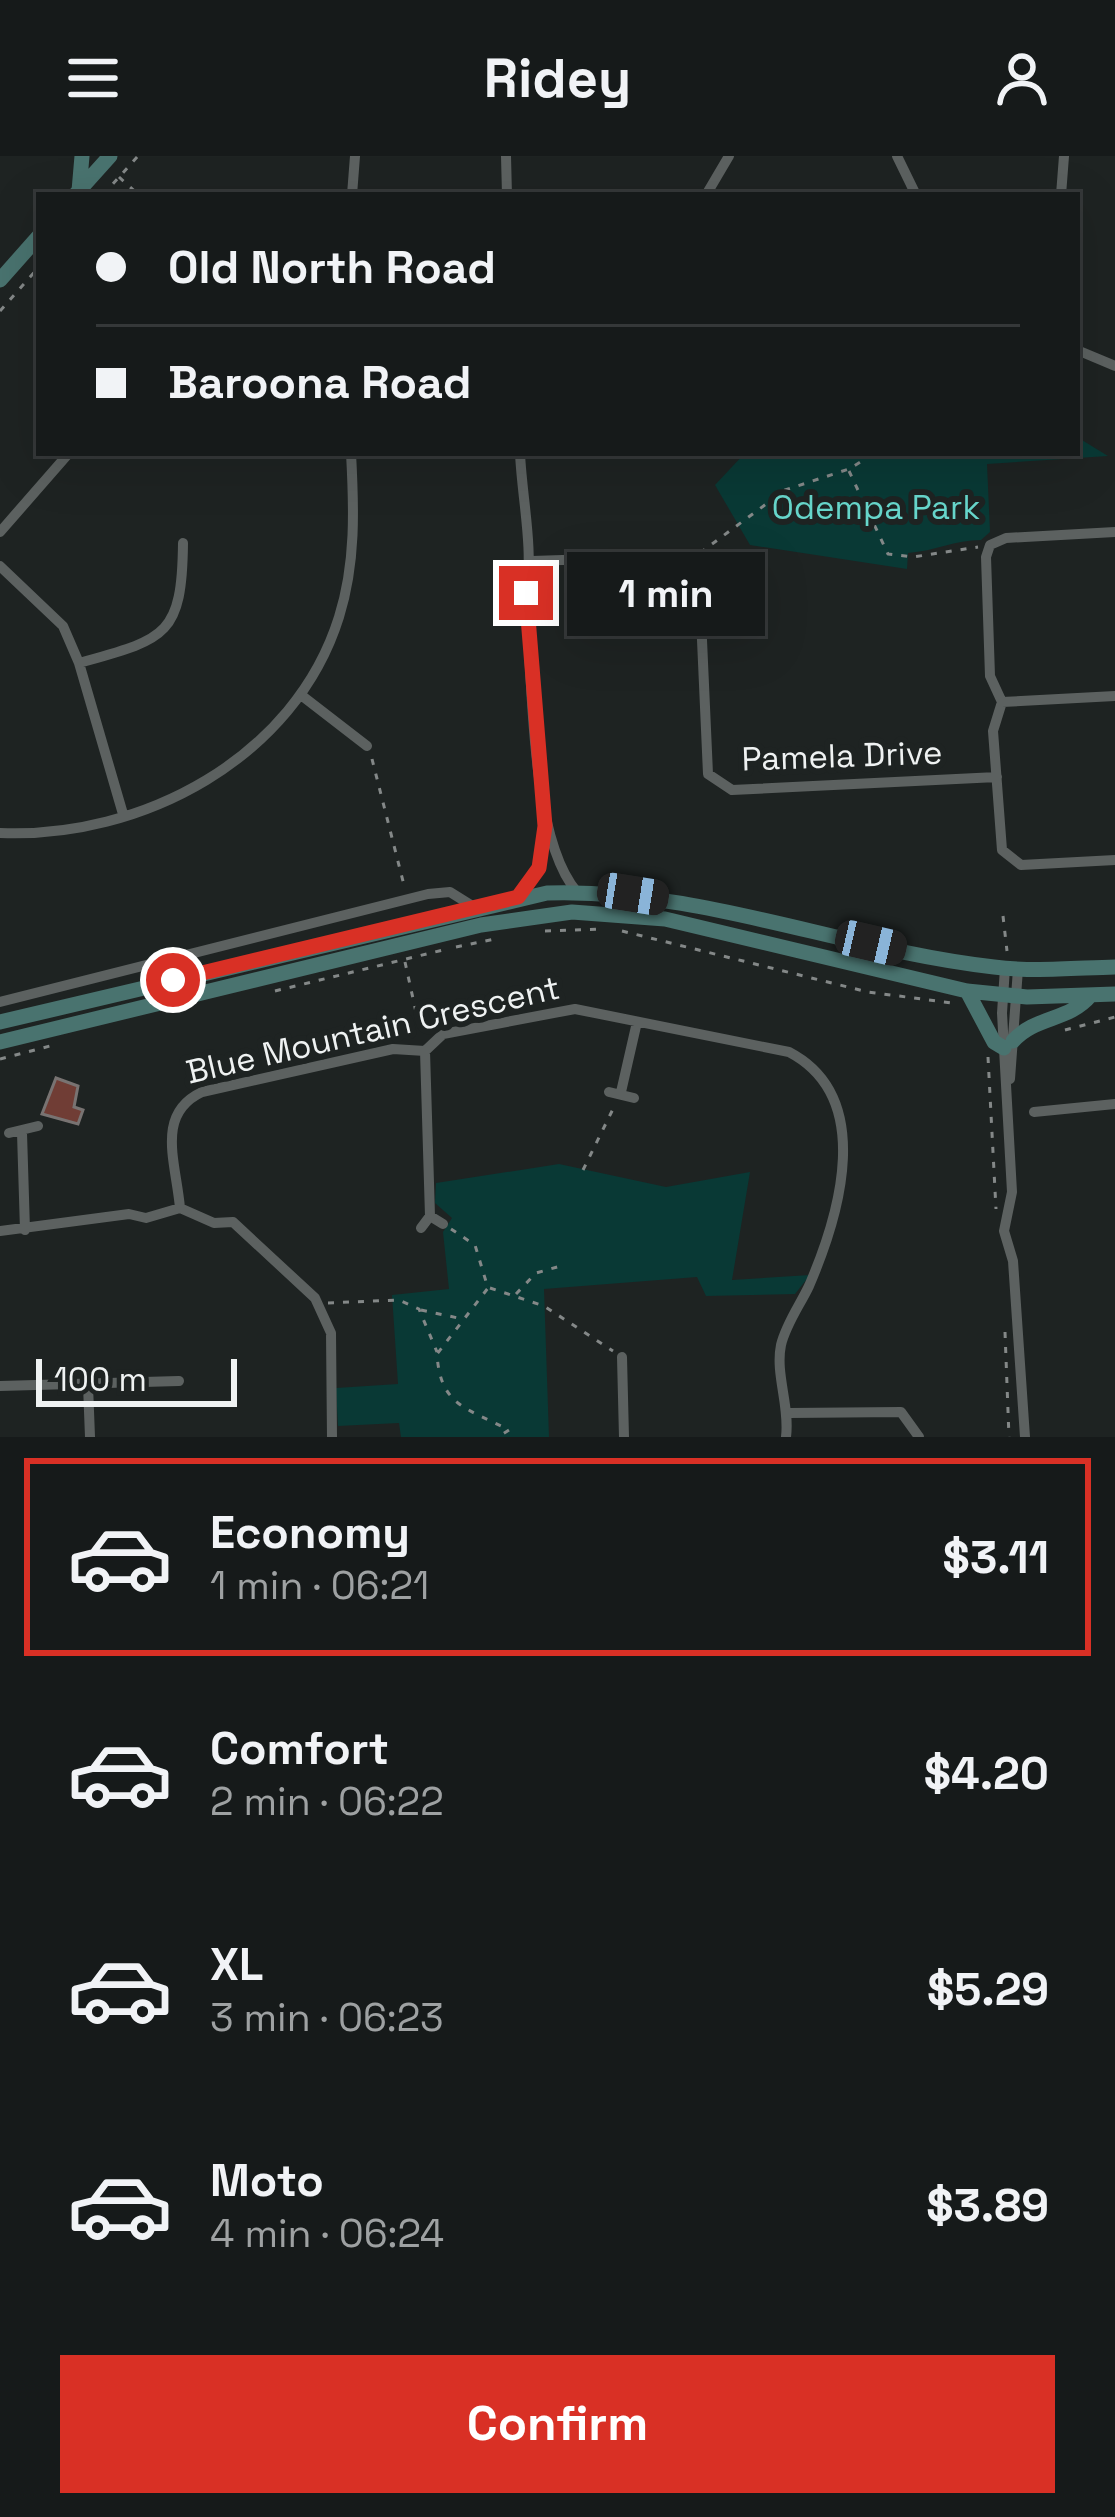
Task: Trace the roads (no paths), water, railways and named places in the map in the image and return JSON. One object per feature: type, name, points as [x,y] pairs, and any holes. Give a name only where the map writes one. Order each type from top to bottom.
[{"type":"main road","points":[[77,192],[82,156]]},
{"type":"main road","points":[[78,192],[110,156]]},
{"type":"main road","points":[[0,280],[36,239]]},
{"type":"main road","points":[[0,1022],[518,897],[577,892],[670,900],[1010,963],[1115,967]]},
{"type":"main road","points":[[0,1042],[497,921],[572,912],[665,919],[964,999],[1115,994]]},
{"type":"main road","points":[[964,999],[994,1042],[1009,1045],[1033,1025],[1076,1013],[1090,997]]},
{"type":"street","points":[[352,192],[355,156]]},
{"type":"street","points":[[506,156],[507,192]]},
{"type":"street","points":[[708,192],[728,156]]},
{"type":"street","points":[[897,156],[915,192]]},
{"type":"street","points":[[1061,192],[1064,156]]},
{"type":"street","points":[[1080,351],[1115,366]]},
{"type":"street","points":[[0,532],[66,456]]},
{"type":"street","points":[[0,833],[70,829],[161,804],[238,760],[301,695],[339,617],[351,567],[351,456]]},
{"type":"street","points":[[518,897],[539,868],[545,826],[526,593],[532,562],[524,530],[520,456]]},
{"type":"street","points":[[1115,532],[1006,538],[987,550],[990,676],[1002,701],[993,731],[1001,846],[1012,860],[1025,865],[1115,860]]},
{"type":"street","points":[[79,663],[139,646],[166,629],[182,600],[183,543]]},
{"type":"street","name":"Pamela Drive","points":[[532,562],[685,556],[699,573],[708,774],[731,790],[997,777]]},
{"type":"street","points":[[0,566],[62,626],[79,663],[123,814]]},
{"type":"street","points":[[301,695],[367,746]]},
{"type":"street","points":[[1002,701],[1115,696]]},
{"type":"street","points":[[545,826],[558,867],[577,892]]},
{"type":"street","points":[[0,1001],[450,892],[474,907]]},
{"type":"street","points":[[1010,963],[1012,1192],[1004,1231],[1013,1261],[1025,1437]]},
{"type":"street","name":"Blue Mountain Crescent","points":[[180,1208],[172,1116],[180,1102],[202,1092],[393,1048],[424,1051],[443,1034],[575,1010],[790,1052],[815,1066],[837,1103],[844,1166],[838,1196],[780,1356],[789,1413],[786,1437]]},
{"type":"street","points":[[634,1098],[615,1092],[637,1022]]},
{"type":"street","points":[[421,1228],[430,1216],[424,1051]]},
{"type":"street","points":[[1034,1112],[1115,1104]]},
{"type":"street","points":[[25,1230],[16,1133],[38,1126]]},
{"type":"street","points":[[0,1231],[129,1214],[146,1218],[180,1208],[214,1223],[233,1222],[262,1244],[318,1304],[332,1333],[332,1437]]},
{"type":"street","points":[[430,1216],[443,1224]]},
{"type":"street","points":[[622,1357],[624,1437]]},
{"type":"street","points":[[0,1386],[178,1381]]},
{"type":"street","points":[[88,1385],[90,1437]]},
{"type":"street","points":[[789,1413],[902,1412],[920,1437]]},
{"type":"park label","name":"Odempa Park","points":[[876,508]]}]
